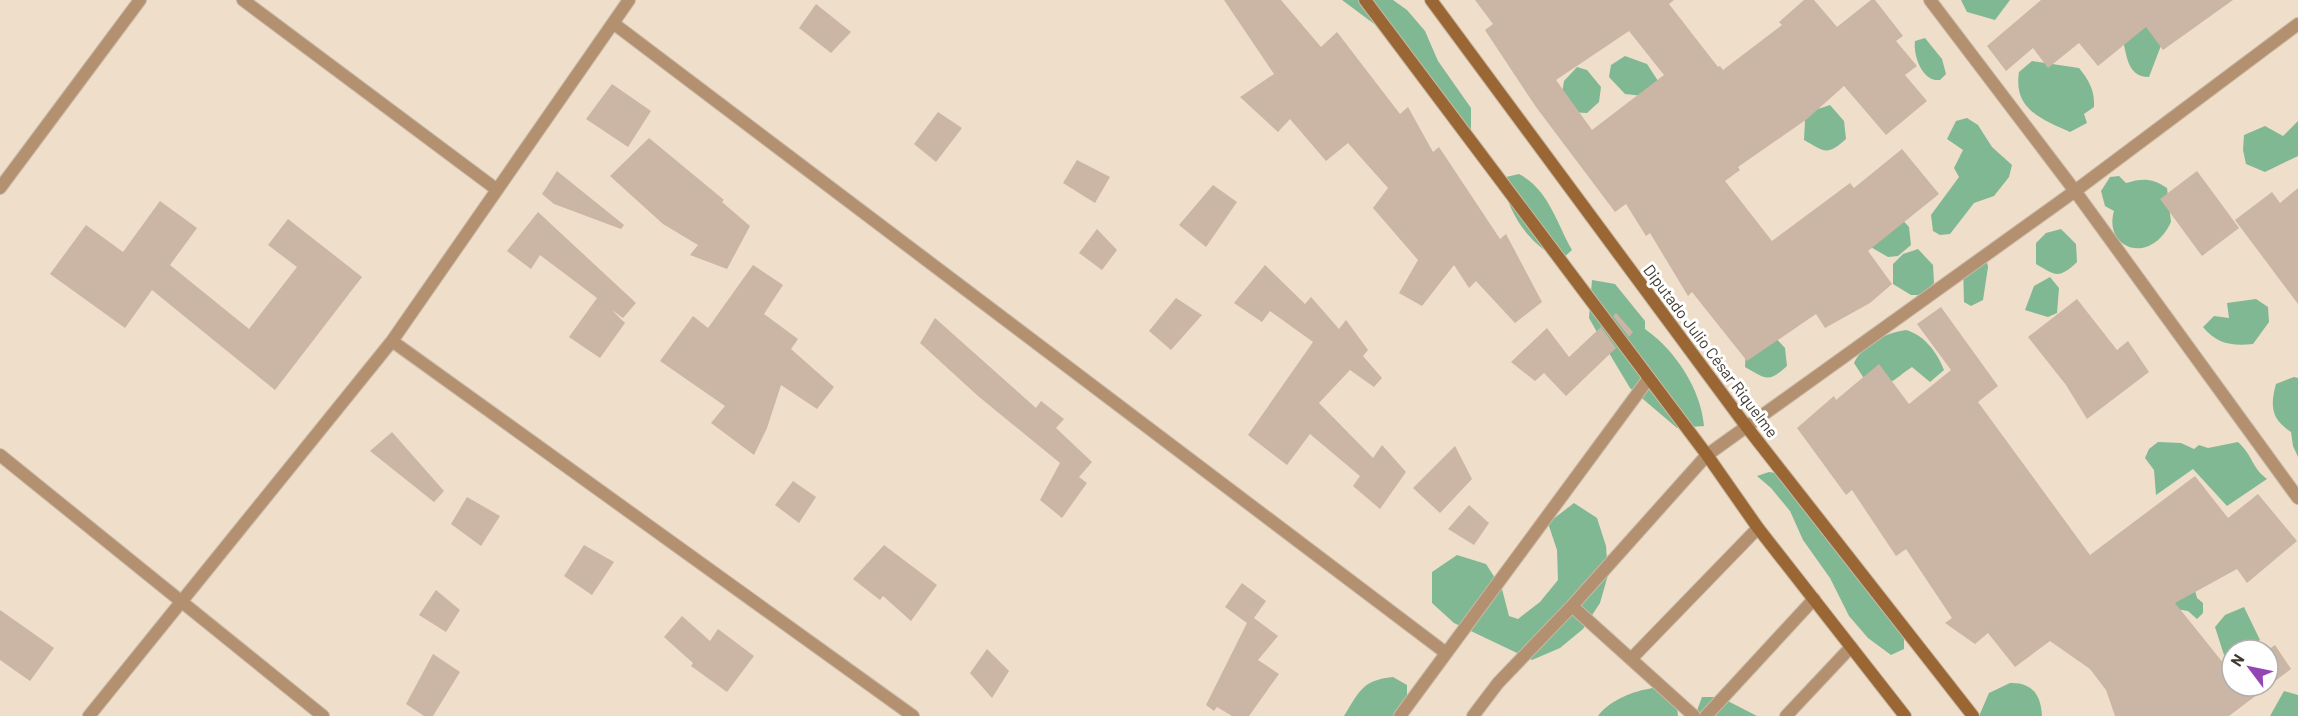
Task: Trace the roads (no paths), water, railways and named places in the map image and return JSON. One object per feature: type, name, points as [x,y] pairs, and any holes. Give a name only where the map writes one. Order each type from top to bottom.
[{"type":"street","points":[[0,188],[140,0]]},
{"type":"street","points":[[243,0],[496,189]]},
{"type":"street","points":[[89,716],[392,341],[629,0]]},
{"type":"street","points":[[1365,0],[1707,455],[1758,528],[1905,716]]},
{"type":"street","name":"Diputado Julio César Riquelme","points":[[1431,0],[1746,426],[1973,716]]},
{"type":"street","points":[[1930,0],[2075,191],[2298,498]]},
{"type":"street","points":[[613,23],[1446,653]]},
{"type":"street","points":[[1473,716],[1498,682],[1572,606],[1707,455],[2075,191],[2298,24]]},
{"type":"street","points":[[392,341],[913,716]]},
{"type":"street","points":[[1400,716],[1649,378]]},
{"type":"street","points":[[0,455],[323,716]]},
{"type":"street","points":[[1631,659],[1758,528]]},
{"type":"street","points":[[1706,716],[1814,599]]},
{"type":"street","points":[[1572,606],[1694,716]]},
{"type":"street","points":[[1786,716],[1851,647]]}]
